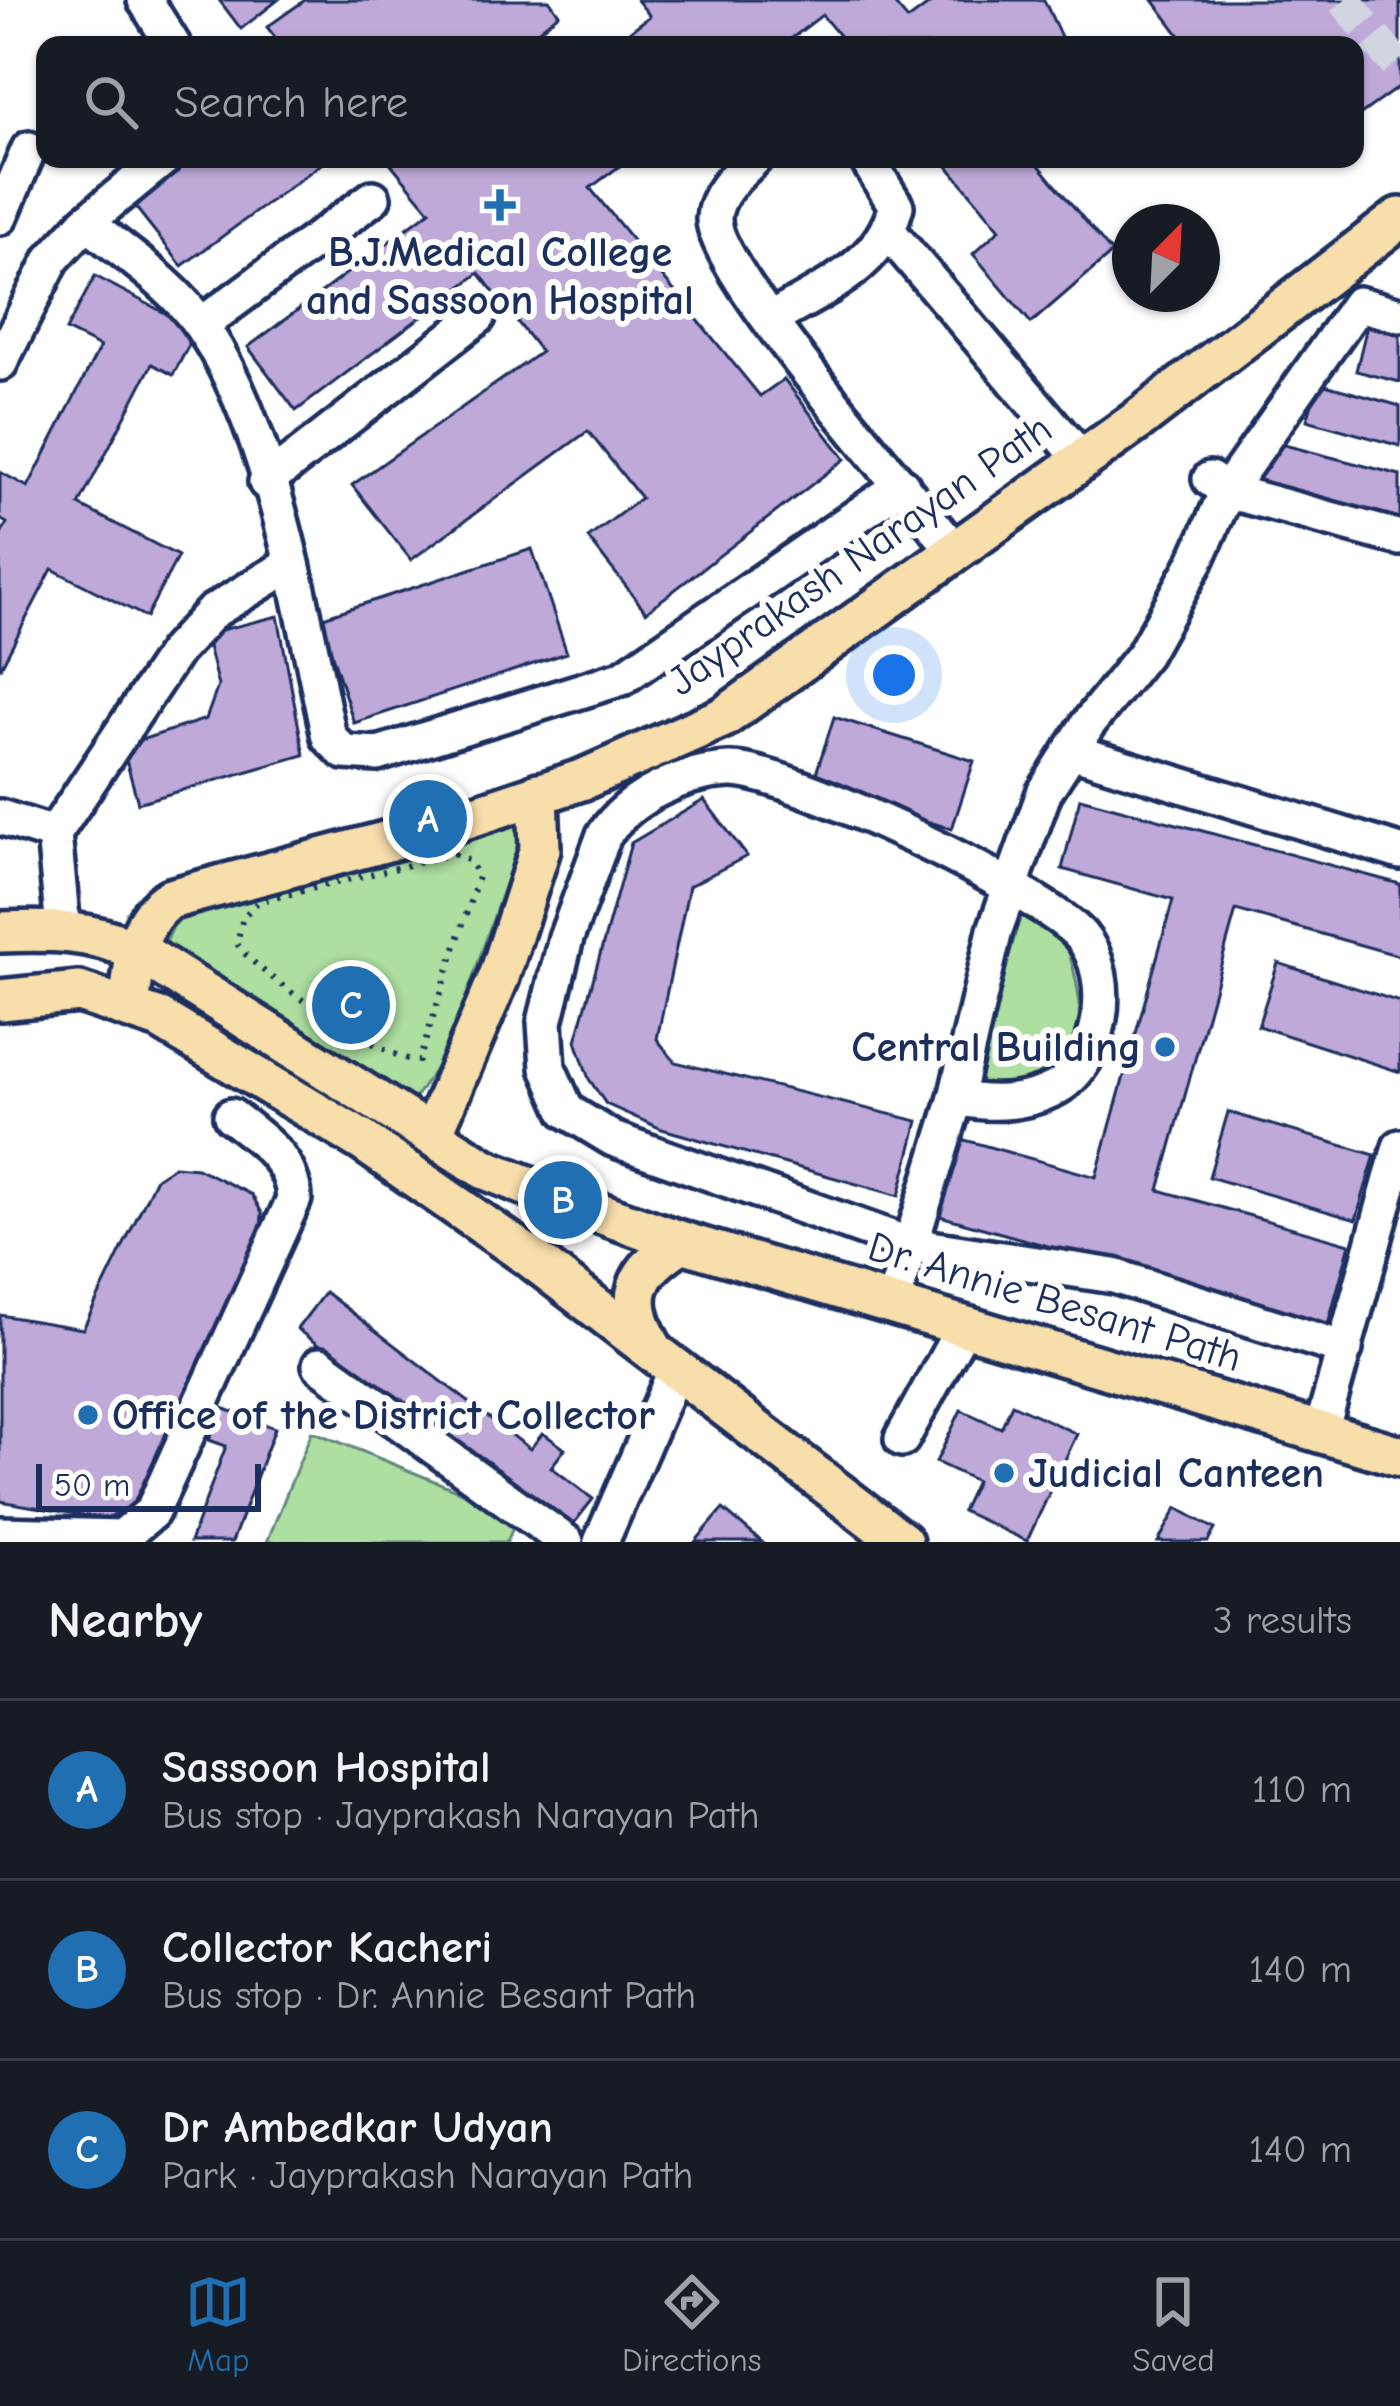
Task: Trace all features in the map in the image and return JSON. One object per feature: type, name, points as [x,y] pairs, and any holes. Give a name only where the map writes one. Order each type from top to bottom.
[{"type":"main road","name":"Jayprakash Narayan Path","points":[[138,950],[153,909],[170,899],[385,844],[584,779],[724,717],[1082,460],[1400,218]]},
{"type":"main road","points":[[432,1134],[500,977],[539,849],[538,793]]},
{"type":"main road","name":"Dr. Annie Besant Path","points":[[0,932],[63,929],[103,935],[138,950],[485,1169],[682,1242],[1400,1456]]},
{"type":"main road","points":[[129,1007],[138,950]]},
{"type":"main road","points":[[0,1000],[80,992],[160,1019],[363,1141],[665,1360],[883,1536]]},
{"type":"main road","points":[[665,1360],[635,1317],[638,1282],[654,1259],[682,1242]]},
{"type":"lane","points":[[145,0],[167,36]]},
{"type":"lane","points":[[0,217],[29,149]]},
{"type":"lane","points":[[0,363],[52,259],[86,222],[152,168]]},
{"type":"lane","points":[[744,168],[730,180],[713,216],[718,242],[770,320],[955,551]]},
{"type":"lane","points":[[770,320],[868,261],[889,232],[896,206],[873,168]]},
{"type":"lane","points":[[200,325],[373,198]]},
{"type":"lane","points":[[86,222],[153,277],[200,325],[240,399],[291,564],[329,737],[344,752],[377,754],[622,678],[902,485]]},
{"type":"lane","points":[[889,232],[1082,460]]},
{"type":"lane","points":[[893,1302],[956,1098],[1027,832],[1071,751],[1144,654],[1196,561],[1218,485],[1358,304],[1400,315]]},
{"type":"lane","points":[[266,482],[478,317]]},
{"type":"lane","points":[[1218,485],[1400,538]]},
{"type":"lane","points":[[63,929],[53,834],[176,651],[212,612],[291,564]]},
{"type":"lane","points":[[1071,751],[1400,851]]},
{"type":"lane","points":[[956,1098],[1003,1103],[1058,1088],[1091,1045],[1098,1019],[1099,975],[1082,937],[1059,914],[912,837],[797,788],[730,770],[665,787],[617,815],[604,835],[550,993],[548,1067],[567,1111],[613,1139],[910,1245],[1114,1276],[1345,1348]]},
{"type":"lane","points":[[0,817],[53,834]]},
{"type":"lane","points":[[0,1534],[122,1537],[152,1511],[294,1198],[293,1180],[274,1152],[231,1117]]},
{"type":"lane","points":[[1321,1432],[1400,1147]]},
{"type":"lane","points":[[902,1439],[965,1324]]},
{"type":"lane","points":[[601,1542],[665,1360]]},
{"type":"lane","points":[[320,1365],[566,1542]]},
{"type":"path","points":[[447,856],[470,861],[478,877],[424,1055],[419,1061],[404,1060],[347,1027],[242,953],[237,934],[243,917],[258,902],[283,894],[447,856]]},
{"type":"green space","points":[[520,812],[519,843],[448,1051],[410,1105],[159,958],[175,922]]},
{"type":"green space","points":[[1021,913],[1067,946],[1079,1012],[1071,1045],[1024,1092],[973,1085]]},
{"type":"green space","points":[[312,1431],[518,1515],[507,1542],[267,1542]]},
{"type":"building","points":[[219,0],[278,0],[241,29]]},
{"type":"building","points":[[305,0],[549,0],[559,14],[531,36],[274,36],[267,27]]},
{"type":"building","points":[[637,0],[891,0],[908,20],[935,0],[1044,0],[1061,36],[840,36],[822,15],[795,36],[624,36],[650,16]]},
{"type":"building","points":[[1153,0],[1400,0],[1400,86],[1364,112],[1364,36],[1180,36]]},
{"type":"building","points":[[172,168],[316,168],[182,266],[129,199]]},
{"type":"building","points":[[394,168],[617,168],[590,188],[760,396],[784,379],[845,459],[646,612],[588,538],[641,498],[588,431],[411,560],[352,485],[541,352],[479,273],[296,411],[248,347],[430,211]]},
{"type":"building","points":[[949,168],[1041,168],[1112,253],[1031,323],[973,254],[1000,229]]},
{"type":"building","points":[[95,276],[197,330],[173,375],[152,364],[79,505],[178,556],[146,617],[52,569],[0,669],[0,537],[7,523],[0,519],[0,472],[28,487],[100,347],[66,330]]},
{"type":"building","points":[[1368,322],[1400,330],[1400,382],[1356,371]]},
{"type":"building","points":[[1318,383],[1400,406],[1400,446],[1307,420]]},
{"type":"building","points":[[1265,440],[1400,475],[1400,527],[1253,489]]},
{"type":"building","points":[[532,549],[567,653],[354,723],[320,618]]},
{"type":"building","points":[[278,616],[304,755],[138,803],[122,746],[206,719],[218,686],[205,634]]},
{"type":"building","points":[[834,717],[974,761],[952,829],[812,786]]},
{"type":"building","name":"Central Building","points":[[1080,798],[1400,884],[1400,956],[1236,910],[1159,1190],[1350,1244],[1328,1324],[936,1215],[958,1138],[1096,1177],[1173,900],[1062,869]]},
{"type":"building","name":"Central Building","points":[[704,800],[747,856],[689,886],[657,1039],[675,1062],[918,1121],[899,1196],[662,1129],[606,1104],[589,1079],[576,1041],[631,843]]},
{"type":"building","points":[[1278,963],[1400,1002],[1400,1072],[1258,1026]]},
{"type":"building","points":[[1228,1112],[1375,1155],[1356,1220],[1209,1177]]},
{"type":"building","name":"Office of the District Collector","points":[[174,1166],[197,1168],[252,1195],[262,1213],[261,1231],[133,1505],[105,1519],[0,1501],[0,1315],[83,1329],[156,1178]]},
{"type":"building","points":[[325,1292],[530,1449],[543,1433],[565,1449],[551,1467],[593,1499],[565,1535],[297,1329]]},
{"type":"building","points":[[1012,1404],[1077,1434],[1027,1541],[962,1511],[976,1481],[936,1462],[961,1410],[1001,1428]]},
{"type":"building","points":[[220,1407],[275,1428],[232,1542],[190,1542],[226,1446],[209,1440]]},
{"type":"building","points":[[1177,1508],[1215,1529],[1208,1542],[1158,1542]]},
{"type":"building","points":[[723,1509],[762,1542],[695,1542]]},
{"type":"tunnel","points":[[1344,0],[1400,69]]},
{"type":"place","name":"B.J.Medical College and Sassoon Hospital","points":[[500,205]]},
{"type":"place","name":"Sassoon Hospital","points":[[428,819]]},
{"type":"place","name":"Dr Ambedkar Udyan","points":[[351,1005]]},
{"type":"place","name":"Central Building","points":[[1165,1047]]},
{"type":"place","name":"Collector Kacheri","points":[[563,1200]]},
{"type":"place","name":"Office of the District Collector","points":[[88,1415]]},
{"type":"place","name":"Judicial Canteen","points":[[1004,1473]]}]
